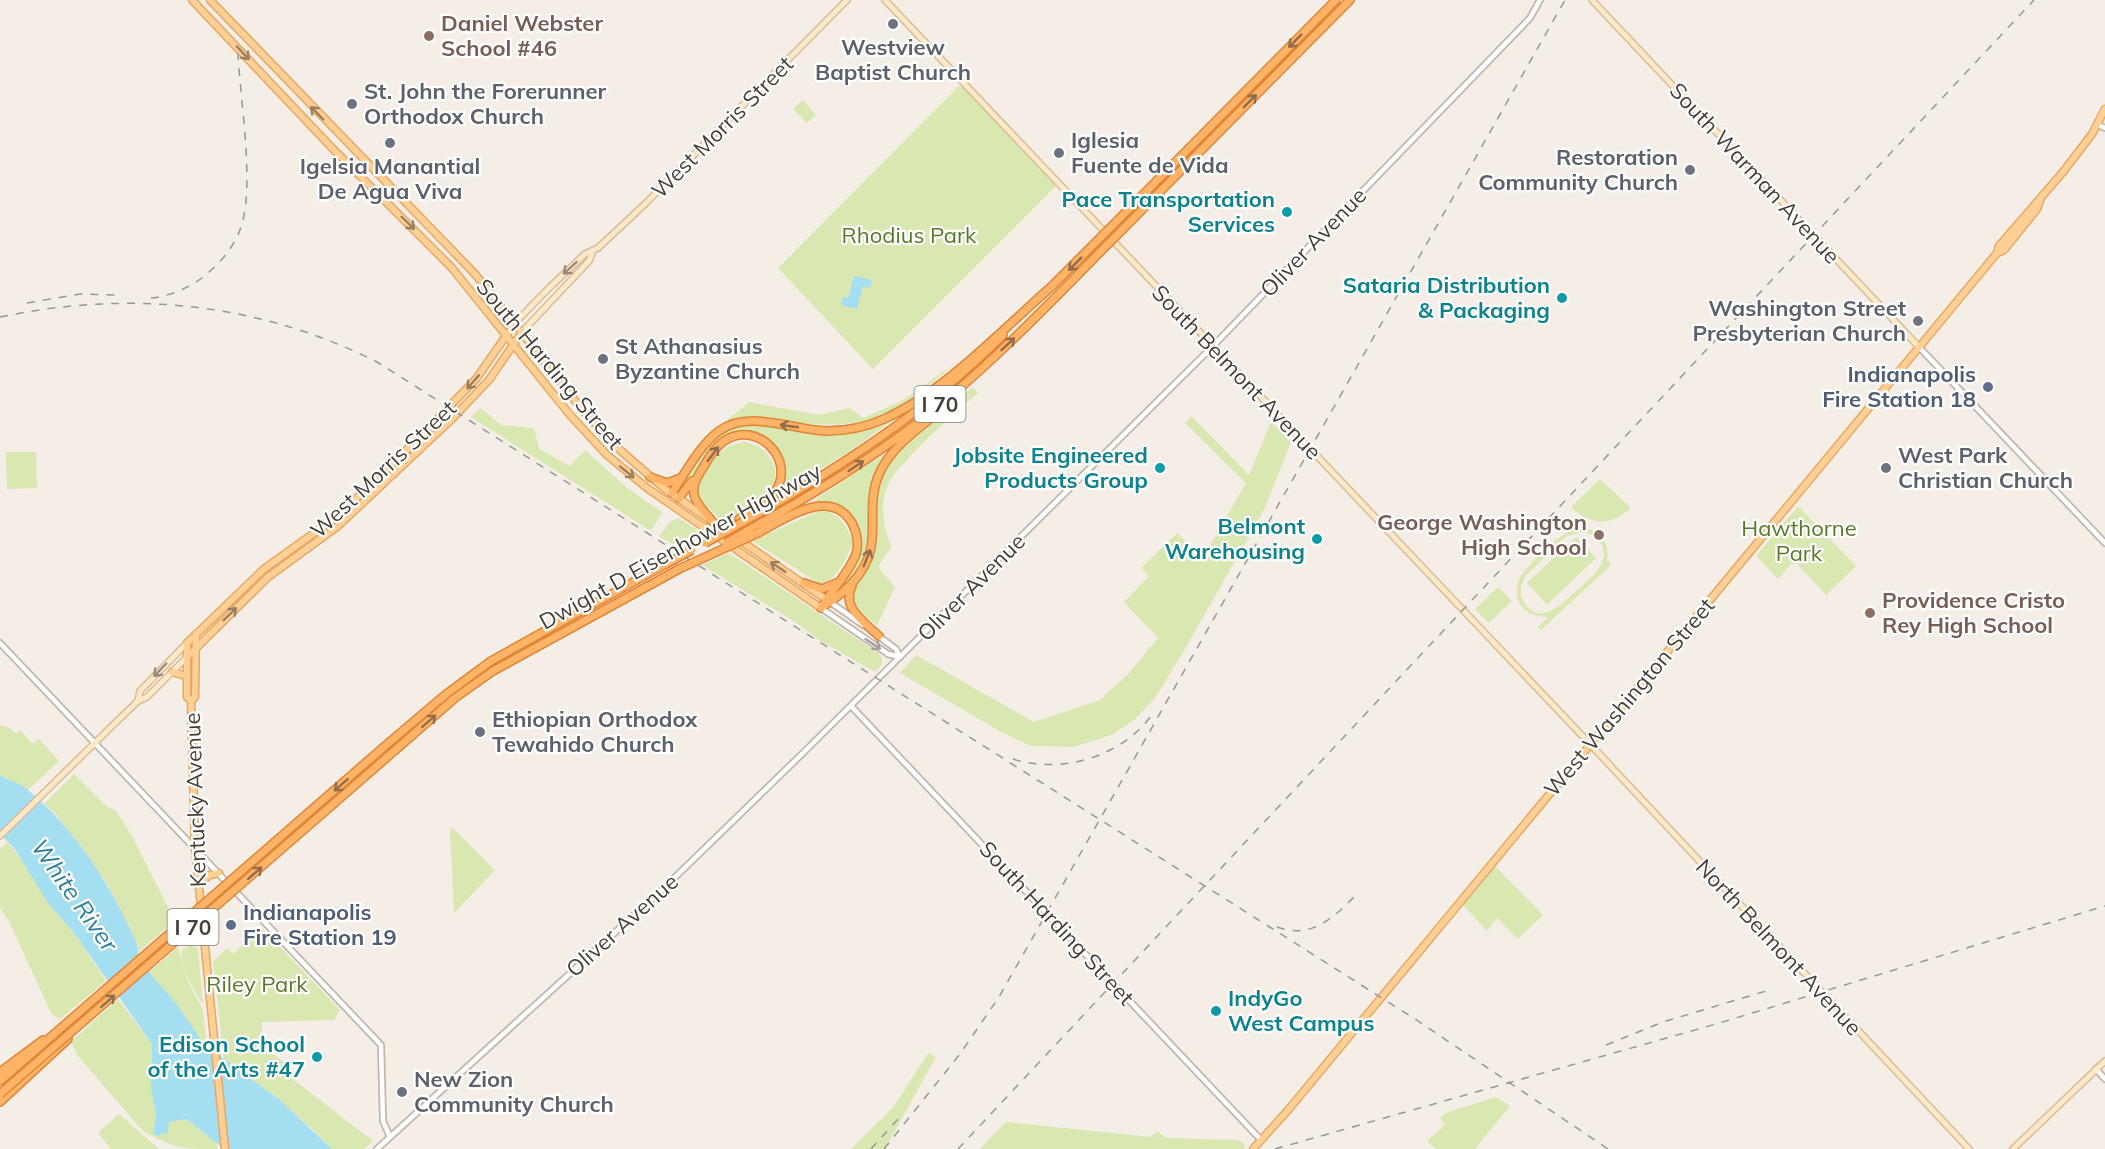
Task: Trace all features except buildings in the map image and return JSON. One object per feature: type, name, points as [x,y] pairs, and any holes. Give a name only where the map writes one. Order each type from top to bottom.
[{"type":"highway","name":"Dwight D Eisenhower Highway","points":[[0,1081],[385,746],[445,695],[491,661],[829,472],[913,414],[979,358],[1336,0]]},
{"type":"highway","name":"Dwight D Eisenhower Highway","points":[[0,1094],[455,698],[493,671],[518,657],[676,570],[755,531],[877,452],[934,410],[987,364],[1350,0]]},
{"type":"highway","points":[[676,496],[685,474],[711,438],[735,423],[751,421],[839,431],[862,427],[890,417],[962,365],[1052,286]]},
{"type":"highway","points":[[879,636],[849,605],[848,597],[869,554],[873,492],[885,462],[899,446],[956,396],[987,364]]},
{"type":"highway","points":[[676,496],[696,476],[717,447],[730,438],[752,436],[771,446],[781,465],[777,489],[741,521]]},
{"type":"highway","points":[[650,477],[669,483],[685,474]]},
{"type":"highway","points":[[696,476],[692,488],[694,498],[712,521]]},
{"type":"highway","points":[[755,531],[812,507],[826,506],[840,511],[853,525],[857,544],[855,556],[828,601]]},
{"type":"highway","points":[[804,583],[824,588],[840,579]]},
{"type":"highway","points":[[821,608],[854,581]]},
{"type":"highway","points":[[0,1102],[94,1013]]},
{"type":"highway","points":[[0,1072],[36,1044],[53,1035]]},
{"type":"main road","name":"South Harding Street","points":[[192,0],[333,149],[438,253],[597,446],[624,470],[673,506],[821,608]]},
{"type":"main road","name":"South Harding Street","points":[[210,0],[361,159],[446,243],[515,323],[598,428],[650,477],[828,601]]},
{"type":"main road","name":"West Morris Street","points":[[138,701],[140,691],[257,575],[322,529],[461,396],[485,368],[515,323],[549,288],[659,190],[847,0]]},
{"type":"main road","name":"South Belmont Avenue","points":[[885,0],[1590,744]]},
{"type":"main road","name":"South Warman Avenue","points":[[1592,0],[1919,347]]},
{"type":"main road","name":"West Washington Street","points":[[1252,1149],[1262,1141],[1997,253],[1999,246],[2040,200],[2098,125],[2105,109]]},
{"type":"main road","name":"West Morris Street","points":[[0,836],[138,701],[147,697],[255,589],[338,526],[452,419],[484,386],[522,332],[589,261],[594,250]]},
{"type":"main road","points":[[673,506],[676,496]]},
{"type":"main road","points":[[296,557],[298,551],[317,538],[322,529]]},
{"type":"main road","points":[[255,589],[261,579],[282,562],[285,554]]},
{"type":"main road","name":"Kentucky Avenue","points":[[191,701],[195,697],[196,633]]},
{"type":"main road","name":"Kentucky Avenue","points":[[187,643],[186,676],[187,697],[191,701],[195,847],[225,1149]]},
{"type":"main road","points":[[172,672],[186,676]]},
{"type":"main road","name":"North Belmont Avenue","points":[[1590,744],[1969,1149]]},
{"type":"main road","points":[[198,884],[210,875],[219,873]]},
{"type":"main road","points":[[2013,1149],[2105,1061]]},
{"type":"main road","name":"West Washington Street","points":[[1259,1149],[1262,1141]]},
{"type":"street","name":"Oliver Avenue","points":[[377,1149],[665,887],[851,706],[1213,346],[1530,18],[1540,0]]},
{"type":"street","points":[[2098,125],[2105,128]]},
{"type":"street","points":[[1919,347],[2105,543]]},
{"type":"street","name":"South Harding Street","points":[[828,601],[896,649],[900,657]]},
{"type":"street","name":"South Harding Street","points":[[821,608],[888,654],[900,657]]},
{"type":"street","points":[[0,643],[381,1045],[382,1117],[384,1128],[390,1137]]},
{"type":"street","name":"South Harding Street","points":[[851,706],[1262,1141]]},
{"type":"street","points":[[2096,1070],[2105,1079]]},
{"type":"green space","name":"Rhodius Park","points":[[963,86],[1055,183],[1055,187],[873,369],[778,268],[958,87]]},
{"type":"green space","points":[[803,100],[816,115],[807,123],[793,109]]},
{"type":"green space","points":[[961,359],[905,403],[871,419],[827,425],[754,418],[726,421],[749,402],[819,415],[850,408],[863,418],[903,400]]},
{"type":"green space","points":[[973,387],[978,393],[916,450],[889,483],[884,499],[883,515],[891,547],[878,567],[895,587],[877,625],[855,609],[851,599],[875,549],[876,497],[882,475],[891,460],[917,433]]},
{"type":"green space","points":[[481,408],[501,425],[534,428],[539,449],[570,466],[585,450],[626,487],[662,512],[651,531],[471,417]]},
{"type":"green space","points":[[1191,416],[1249,475],[1271,422],[1291,442],[1264,510],[1155,698],[1135,719],[1114,734],[1074,747],[1031,746],[1003,733],[900,673],[916,655],[1034,722],[1100,700],[1129,673],[1158,638],[1124,602],[1149,576],[1141,568],[1177,533],[1203,558],[1246,483],[1185,423]]},
{"type":"green space","points":[[888,421],[889,423],[850,451],[776,496],[784,474],[781,456],[766,438],[742,431],[729,434],[719,441],[697,471],[682,484],[715,438],[740,424],[843,433],[874,427]]},
{"type":"green space","points":[[745,442],[763,449],[769,456],[775,472],[775,481],[760,501],[724,522],[706,506],[699,494],[699,483],[719,453]]},
{"type":"green space","points":[[6,452],[36,452],[37,488],[7,489]]},
{"type":"green space","points":[[883,455],[885,457],[874,478],[870,496],[868,548],[854,576],[838,594],[836,591],[860,552],[859,532],[838,507],[826,502],[813,501]]},
{"type":"green space","points":[[1600,479],[1631,508],[1609,521],[1586,518],[1571,507]]},
{"type":"green space","name":"Hawthorne Park","points":[[1798,506],[1856,566],[1826,595],[1797,564],[1791,564],[1778,579],[1756,556]]},
{"type":"green space","points":[[819,511],[836,516],[853,541],[841,567],[826,582],[820,584],[752,541]]},
{"type":"green space","points":[[679,518],[703,534],[679,548],[659,536],[671,521]]},
{"type":"green space","points":[[1581,528],[1600,535],[1608,552],[1607,560],[1611,565],[1541,630],[1538,627],[1548,617],[1534,615],[1522,607],[1517,597],[1518,583],[1522,574],[1535,559],[1568,531]],"holes":[[[1581,532],[1592,535],[1600,542],[1604,557],[1602,564],[1563,603],[1548,612],[1533,612],[1521,596],[1521,586],[1525,576],[1567,536]]]},
{"type":"green space","points":[[1576,537],[1596,558],[1547,605],[1527,583]]},
{"type":"green space","points":[[729,553],[878,653],[882,658],[882,665],[875,672],[819,640],[795,622],[702,565]]},
{"type":"green space","points":[[1498,587],[1512,601],[1489,623],[1475,609]]},
{"type":"green space","points":[[0,725],[10,728],[16,734],[20,730],[33,744],[39,739],[59,761],[28,790],[0,775]]},
{"type":"green space","points":[[74,774],[107,807],[116,811],[132,836],[175,921],[138,952],[136,942],[107,884],[56,814],[44,804]]},
{"type":"green space","points":[[452,827],[495,870],[454,913],[450,830]]},
{"type":"green space","points":[[8,842],[30,870],[48,903],[74,933],[106,981],[59,1020],[51,1013],[9,921],[0,908],[0,849]]},
{"type":"green space","points":[[1495,866],[1543,915],[1518,939],[1497,918],[1487,931],[1463,905]]},
{"type":"green space","name":"Riley Park","points":[[261,927],[340,1010],[334,1020],[262,1022],[262,1031],[257,1039],[298,1075],[294,1080],[373,1141],[364,1149],[332,1149],[281,1102],[224,1060],[213,962],[227,948],[233,954]]},
{"type":"green space","points":[[190,945],[198,949],[203,1004],[191,986],[183,964],[182,950]]},
{"type":"green space","points":[[178,947],[188,982],[203,1010],[207,1047],[149,972]]},
{"type":"green space","points":[[118,999],[152,1044],[151,1089],[156,1114],[153,1134],[160,1136],[169,1122],[187,1119],[216,1142],[218,1149],[179,1147],[143,1131],[77,1055],[71,1042]]},
{"type":"green space","points":[[928,1053],[936,1057],[885,1149],[851,1149],[893,1108]]},
{"type":"green space","points":[[1496,1097],[1510,1106],[1475,1149],[1436,1149],[1427,1141],[1445,1125],[1440,1118],[1445,1113]]},
{"type":"green space","points":[[119,1114],[159,1149],[111,1149],[98,1133]]},
{"type":"green space","points":[[1006,1122],[1151,1137],[1157,1131],[1166,1138],[1236,1140],[1245,1145],[1244,1149],[980,1149]]},
{"type":"water","points":[[854,276],[872,280],[870,288],[863,286],[857,309],[841,305],[843,297],[848,298]]},
{"type":"water","name":"White River","points":[[0,775],[28,790],[77,841],[115,900],[136,942],[138,952],[152,976],[175,1002],[204,1044],[281,1101],[332,1149],[224,1149],[187,1119],[169,1122],[167,1135],[163,1132],[160,1136],[153,1134],[156,1114],[151,1089],[152,1044],[74,933],[48,903],[15,849],[0,834]]},
{"type":"railway","points":[[884,1149],[960,1054],[999,997],[1565,0]]},
{"type":"railway","points":[[958,1149],[2034,0]]},
{"type":"railway","points":[[151,298],[175,293],[203,277],[228,252],[241,227],[245,210],[247,166],[238,53]]},
{"type":"railway","points":[[27,303],[80,294],[117,295]]},
{"type":"railway","points":[[0,317],[97,304],[192,307],[239,314],[286,326],[332,342],[377,362],[1415,1019],[1608,1149]]},
{"type":"railway","points":[[1013,759],[1052,765],[1091,758],[1126,740],[1154,712]]},
{"type":"railway","points":[[1277,927],[1290,930],[1312,928],[1332,917],[1359,892]]},
{"type":"railway","points":[[1275,1149],[1716,1024],[2105,906]]},
{"type":"railway","points":[[1606,1045],[1663,1022],[1766,991]]},
{"type":"railway","points":[[871,1149],[898,1119]]},
{"type":"place","name":"Westview Baptist Church","points":[[893,24]]},
{"type":"place","name":"Daniel Webster School #46","points":[[429,36]]},
{"type":"place","name":"St. John the Forerunner Orthodox Church","points":[[352,104]]},
{"type":"place","name":"Igelsia Manantial De Agua Viva","points":[[390,143]]},
{"type":"place","name":"Iglesia Fuente de Vida","points":[[1059,153]]},
{"type":"place","name":"Restoration Community Church","points":[[1690,170]]},
{"type":"place","name":"Pace Transportation Services","points":[[1287,212]]},
{"type":"place","name":"Sataria Distribution & Packaging","points":[[1562,298]]},
{"type":"place","name":"Washington Street Presbyterian Church","points":[[1918,321]]},
{"type":"place","name":"St Athanasius Byzantine Church","points":[[603,359]]},
{"type":"place","name":"Indianapolis Fire Station 18","points":[[1988,387]]},
{"type":"place","name":"Jobsite Engineered Products Group","points":[[1160,468]]},
{"type":"place","name":"West Park Christian Church","points":[[1886,468]]},
{"type":"place","name":"George Washington High School","points":[[1599,535]]},
{"type":"place","name":"Belmont Warehousing","points":[[1317,539]]},
{"type":"place","name":"Providence Cristo Rey High School","points":[[1870,613]]},
{"type":"place","name":"Ethiopian Orthodox Tewahido Church","points":[[480,732]]},
{"type":"place","name":"Indianapolis Fire Station 19","points":[[231,925]]},
{"type":"place","name":"IndyGo West Campus","points":[[1216,1011]]},
{"type":"place","name":"Edison School of the Arts #47","points":[[317,1057]]},
{"type":"place","name":"New Zion Community Church","points":[[402,1092]]}]
